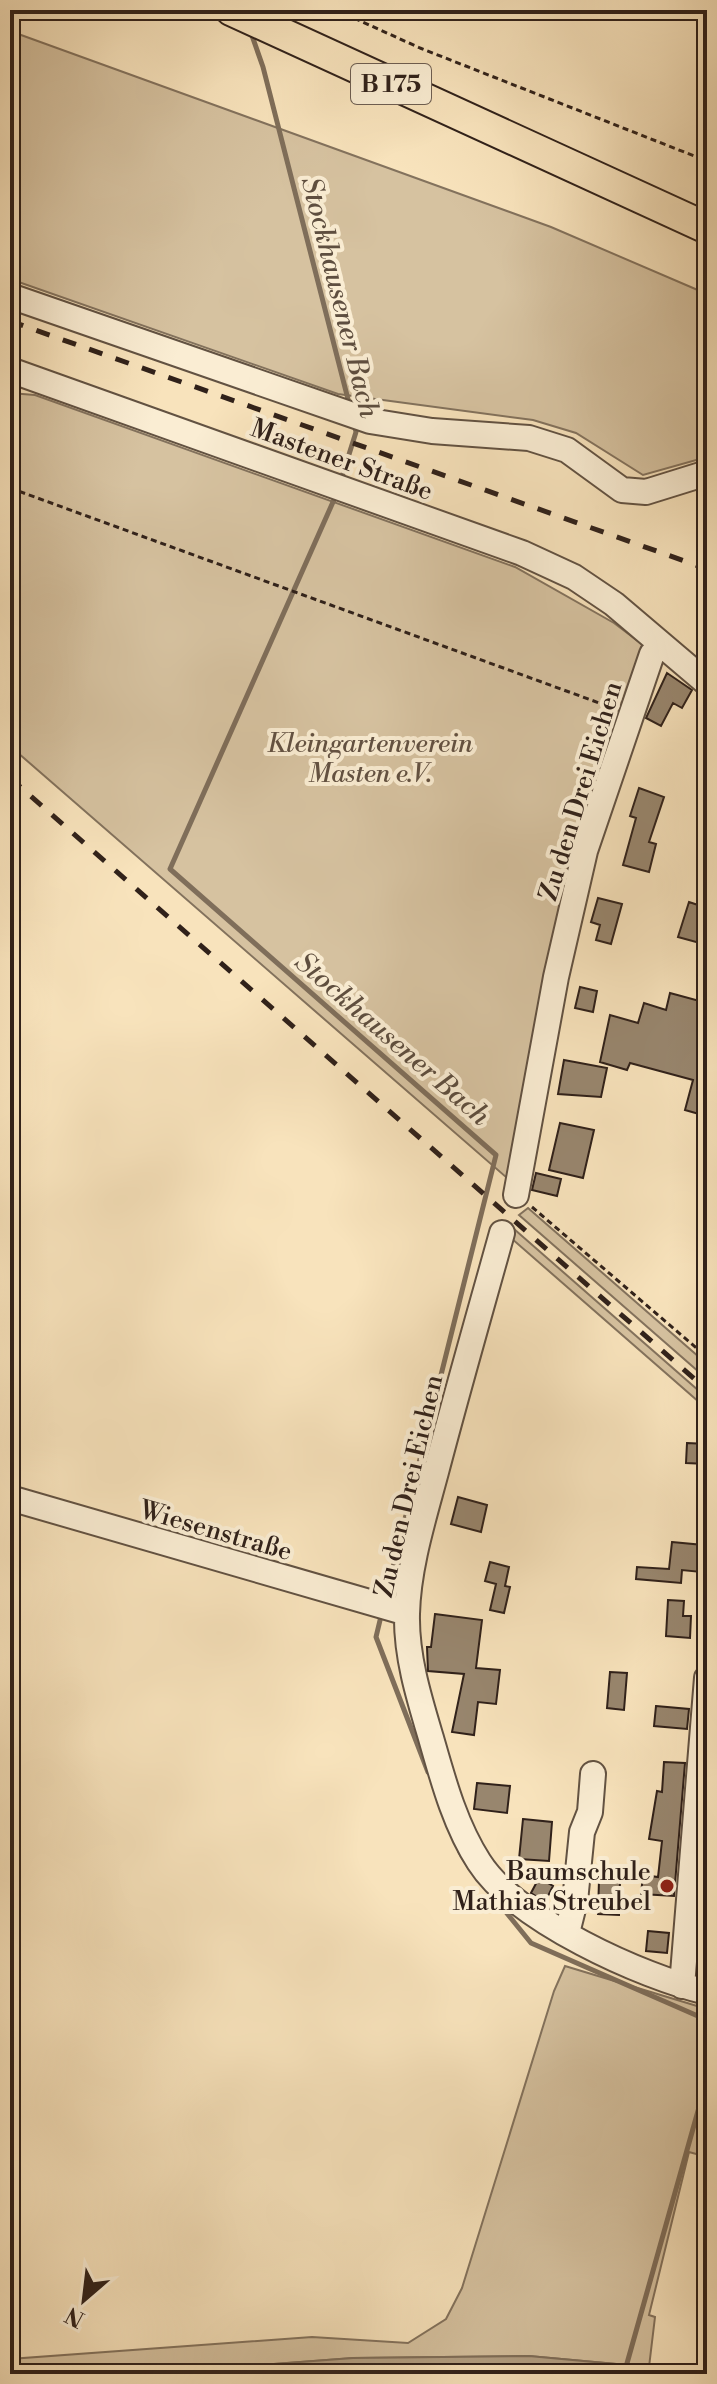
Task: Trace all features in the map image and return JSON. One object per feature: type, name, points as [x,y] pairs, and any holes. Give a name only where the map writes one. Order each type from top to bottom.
[{"type":"main road","name":"B 175","points":[[231,10],[707,228]]},
{"type":"street","name":"Mastener Straße","points":[[10,296],[370,421],[432,431],[529,438],[567,450],[622,490],[646,492],[707,473]]},
{"type":"street","name":"Mastener Straße","points":[[10,370],[522,553],[574,577],[641,627],[707,683]]},
{"type":"street","name":"Zu den Drei Eichen","points":[[516,1195],[556,977],[585,851],[652,654],[662,646]]},
{"type":"street","name":"Zu den Drei Eichen","points":[[502,1233],[423,1521],[392,1609],[409,1649],[420,1700],[444,1781],[480,1865],[504,1889],[567,1933],[624,1963],[682,1986],[707,1992]]},
{"type":"street","name":"Wiesenstraße","points":[[10,1498],[392,1609]]},
{"type":"street","points":[[682,1986],[707,1678]]},
{"type":"street","points":[[567,1933],[575,1901],[582,1832],[590,1812],[593,1774]]},
{"type":"path","points":[[336,10],[420,48],[707,161]]},
{"type":"path","points":[[10,488],[289,587],[632,715]]},
{"type":"path","points":[[516,1195],[707,1357]]},
{"type":"green space","points":[[10,31],[551,227],[707,294],[707,457],[643,475],[576,433],[533,420],[338,394],[10,279]]},
{"type":"green space","name":"Kleingartenverein Masten e.V.","points":[[10,393],[35,395],[515,567],[614,623],[643,645],[579,853],[514,1184],[10,746]]},
{"type":"green space","points":[[528,1208],[707,1364],[707,1379],[519,1215]]},
{"type":"green space","points":[[514,1229],[707,1398],[707,1409],[511,1238]]},
{"type":"green space","points":[[565,1966],[707,2009],[707,2157],[689,2152],[649,2315],[655,2317],[649,2367],[529,2356],[353,2358],[144,2374],[10,2374],[10,2359],[312,2337],[408,2343],[446,2319],[462,2288],[554,1991]]},
{"type":"water","points":[[529,2356],[649,2367],[664,2374],[144,2374],[353,2358]]},
{"type":"building","points":[[667,673],[692,690],[682,708],[673,703],[661,726],[646,718]]},
{"type":"building","points":[[639,788],[664,797],[649,842],[656,844],[649,872],[623,865],[636,818],[630,816]]},
{"type":"building","points":[[598,898],[622,904],[611,944],[596,940],[600,925],[591,922]]},
{"type":"building","points":[[689,902],[707,908],[707,945],[678,937]]},
{"type":"building","points":[[580,987],[597,991],[593,1012],[575,1008]]},
{"type":"building","points":[[670,993],[707,1003],[707,1084],[699,1114],[685,1110],[693,1080],[630,1063],[627,1070],[600,1062],[610,1015],[638,1023],[644,1003],[666,1010]]},
{"type":"building","points":[[564,1060],[607,1068],[601,1097],[558,1094]]},
{"type":"building","points":[[560,1123],[594,1130],[583,1178],[549,1170]]},
{"type":"building","points":[[536,1173],[561,1179],[557,1196],[532,1190]]},
{"type":"building","points":[[687,1443],[707,1444],[707,1464],[686,1463]]},
{"type":"building","points":[[458,1497],[487,1505],[481,1532],[451,1524]]},
{"type":"building","points":[[672,1542],[703,1545],[701,1572],[682,1570],[681,1583],[636,1579],[637,1567],[669,1569]]},
{"type":"building","points":[[490,1562],[509,1567],[505,1586],[510,1587],[504,1613],[490,1610],[496,1584],[485,1581]]},
{"type":"building","points":[[668,1600],[684,1601],[683,1616],[691,1616],[690,1638],[666,1636]]},
{"type":"building","points":[[435,1614],[482,1620],[476,1668],[500,1670],[496,1704],[478,1702],[474,1735],[452,1732],[464,1674],[428,1671],[427,1647],[431,1647]]},
{"type":"building","points":[[610,1672],[627,1673],[624,1710],[607,1708]]},
{"type":"building","points":[[656,1706],[689,1709],[687,1729],[654,1726]]},
{"type":"building","points":[[664,1762],[685,1763],[674,1896],[641,1894],[643,1875],[658,1877],[662,1841],[649,1839],[657,1791],[662,1792]]},
{"type":"building","points":[[477,1783],[510,1786],[507,1813],[474,1809]]},
{"type":"building","points":[[523,1819],[552,1822],[549,1861],[519,1859]]},
{"type":"building","points":[[539,1878],[553,1886],[545,1902],[531,1893]]},
{"type":"building","points":[[599,1880],[620,1881],[619,1915],[598,1914]]},
{"type":"building","points":[[648,1931],[669,1933],[667,1953],[646,1951]]},
{"type":"waterway","name":"Stockhausener Bach","points":[[250,30],[263,67],[350,407]]},
{"type":"waterway","name":"Stockhausener Bach","points":[[341,480],[356,432],[354,424]]},
{"type":"waterway","name":"Stockhausener Bach","points":[[337,493],[170,869],[496,1155],[385,1599]]},
{"type":"waterway","name":"Stockhausener Bach","points":[[382,1612],[376,1637],[428,1772]]},
{"type":"waterway","name":"Stockhausener Bach","points":[[460,1852],[471,1870]]},
{"type":"waterway","name":"Stockhausener Bach","points":[[488,1890],[531,1943],[707,2020]]},
{"type":"waterway","name":"Stockhausener Bach","points":[[624,2374],[707,2079]]},
{"type":"railway","points":[[10,321],[707,569]]},
{"type":"railway","points":[[10,778],[707,1390]]},
{"type":"place","name":"Baumschule Mathias Streubel","points":[[667,1886]]}]
